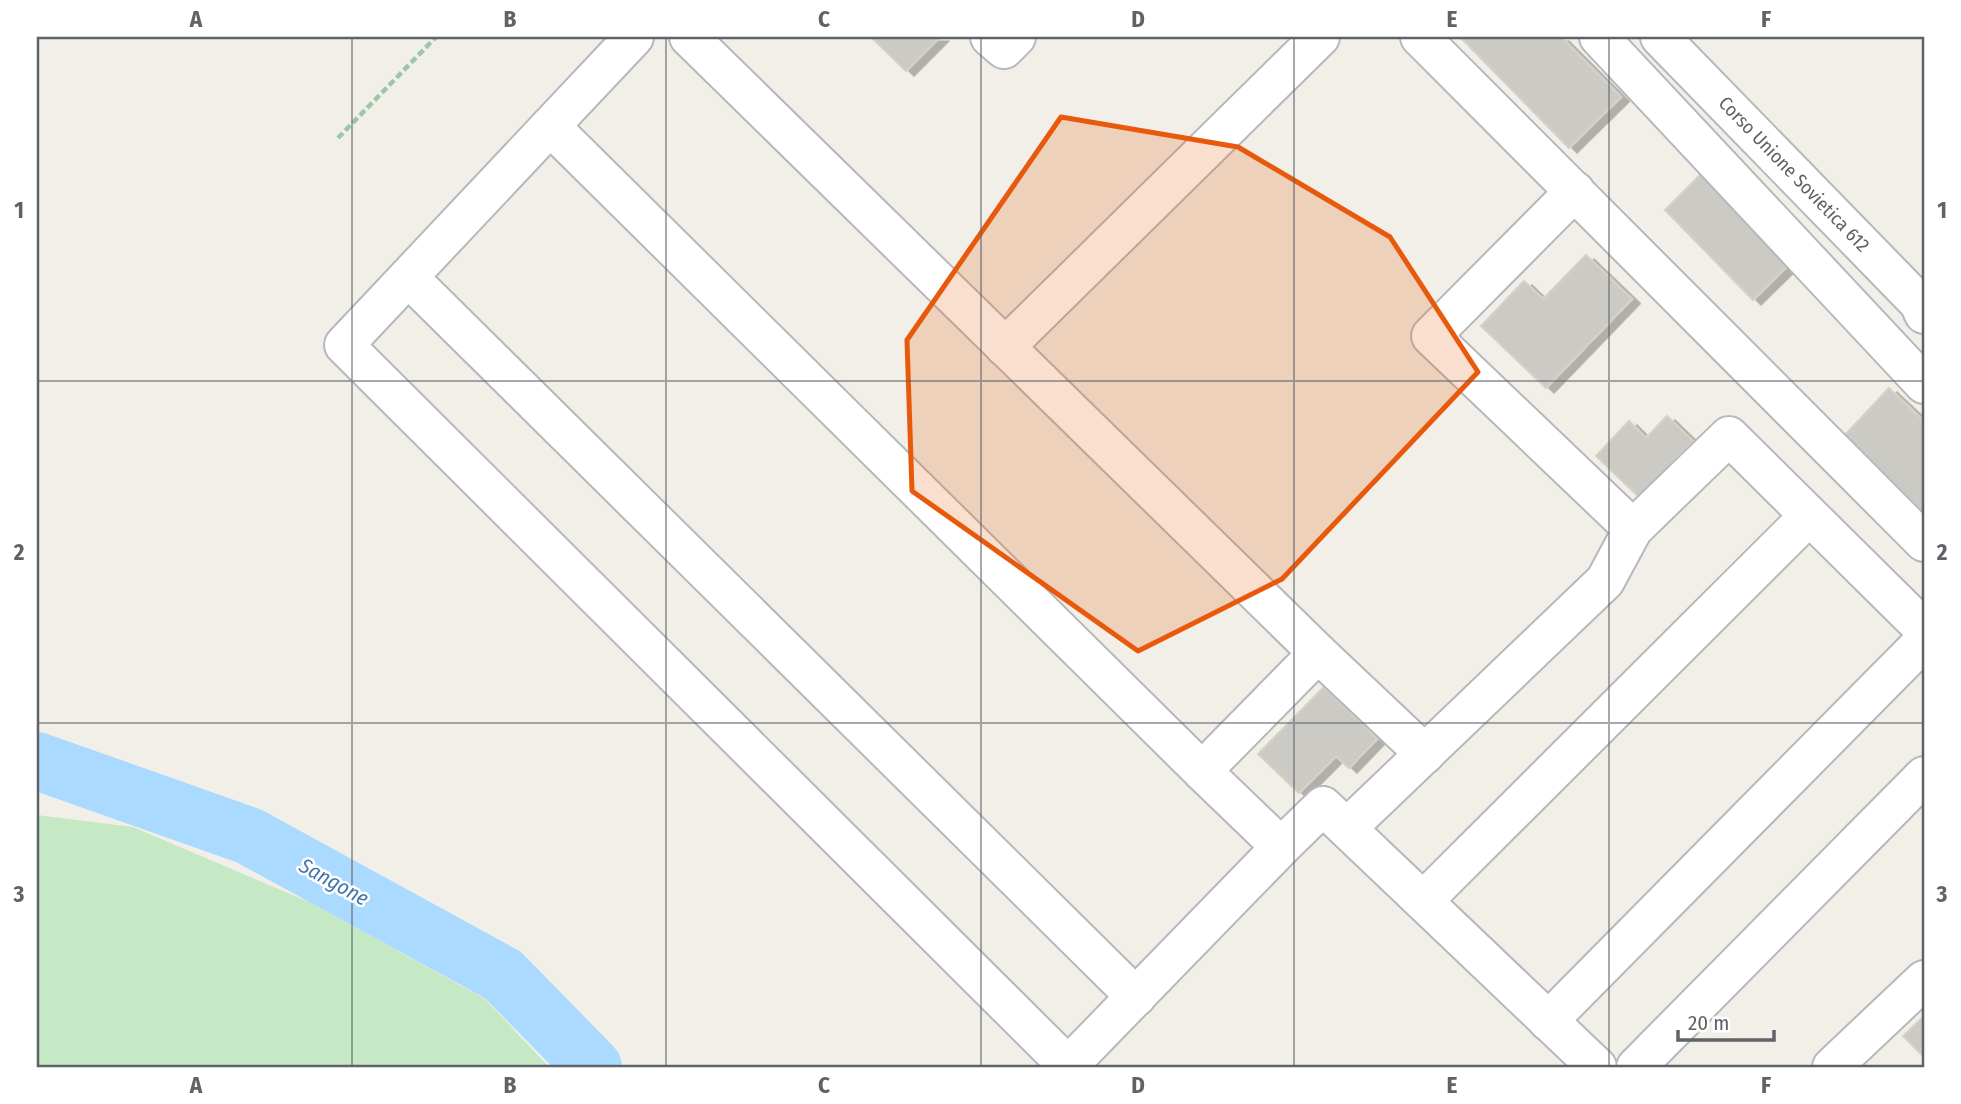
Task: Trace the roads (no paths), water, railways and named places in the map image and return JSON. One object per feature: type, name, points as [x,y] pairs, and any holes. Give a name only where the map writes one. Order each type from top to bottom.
[{"type":"street","points":[[634,37],[344,345],[1068,1066],[1323,806],[1597,1067]]},
{"type":"street","points":[[689,37],[1318,653],[1425,754]]},
{"type":"street","points":[[990,37],[1004,49],[1016,37]]},
{"type":"street","points":[[1004,347],[1319,37]]},
{"type":"street","points":[[1420,37],[1924,542]]},
{"type":"street","points":[[1599,37],[1924,384]]},
{"type":"street","name":"Corso Unione Sovietica 612","points":[[1660,37],[1919,303],[1924,314]]},
{"type":"street","points":[[550,126],[1281,847]]},
{"type":"street","points":[[1575,191],[1431,336],[1633,529]]},
{"type":"street","points":[[408,277],[1136,997]]},
{"type":"street","points":[[1347,828],[1605,582],[1633,529],[1729,436],[1924,629]]},
{"type":"street","points":[[1423,901],[1809,516]]},
{"type":"street","points":[[1548,1021],[1924,641]]},
{"type":"street","points":[[1202,771],[1318,653]]},
{"type":"street","points":[[1636,1067],[1924,776]]},
{"type":"street","points":[[1848,1062],[1924,981]]},
{"type":"waterway","name":"Sangone","points":[[37,761],[249,836],[503,975],[593,1067]]}]
